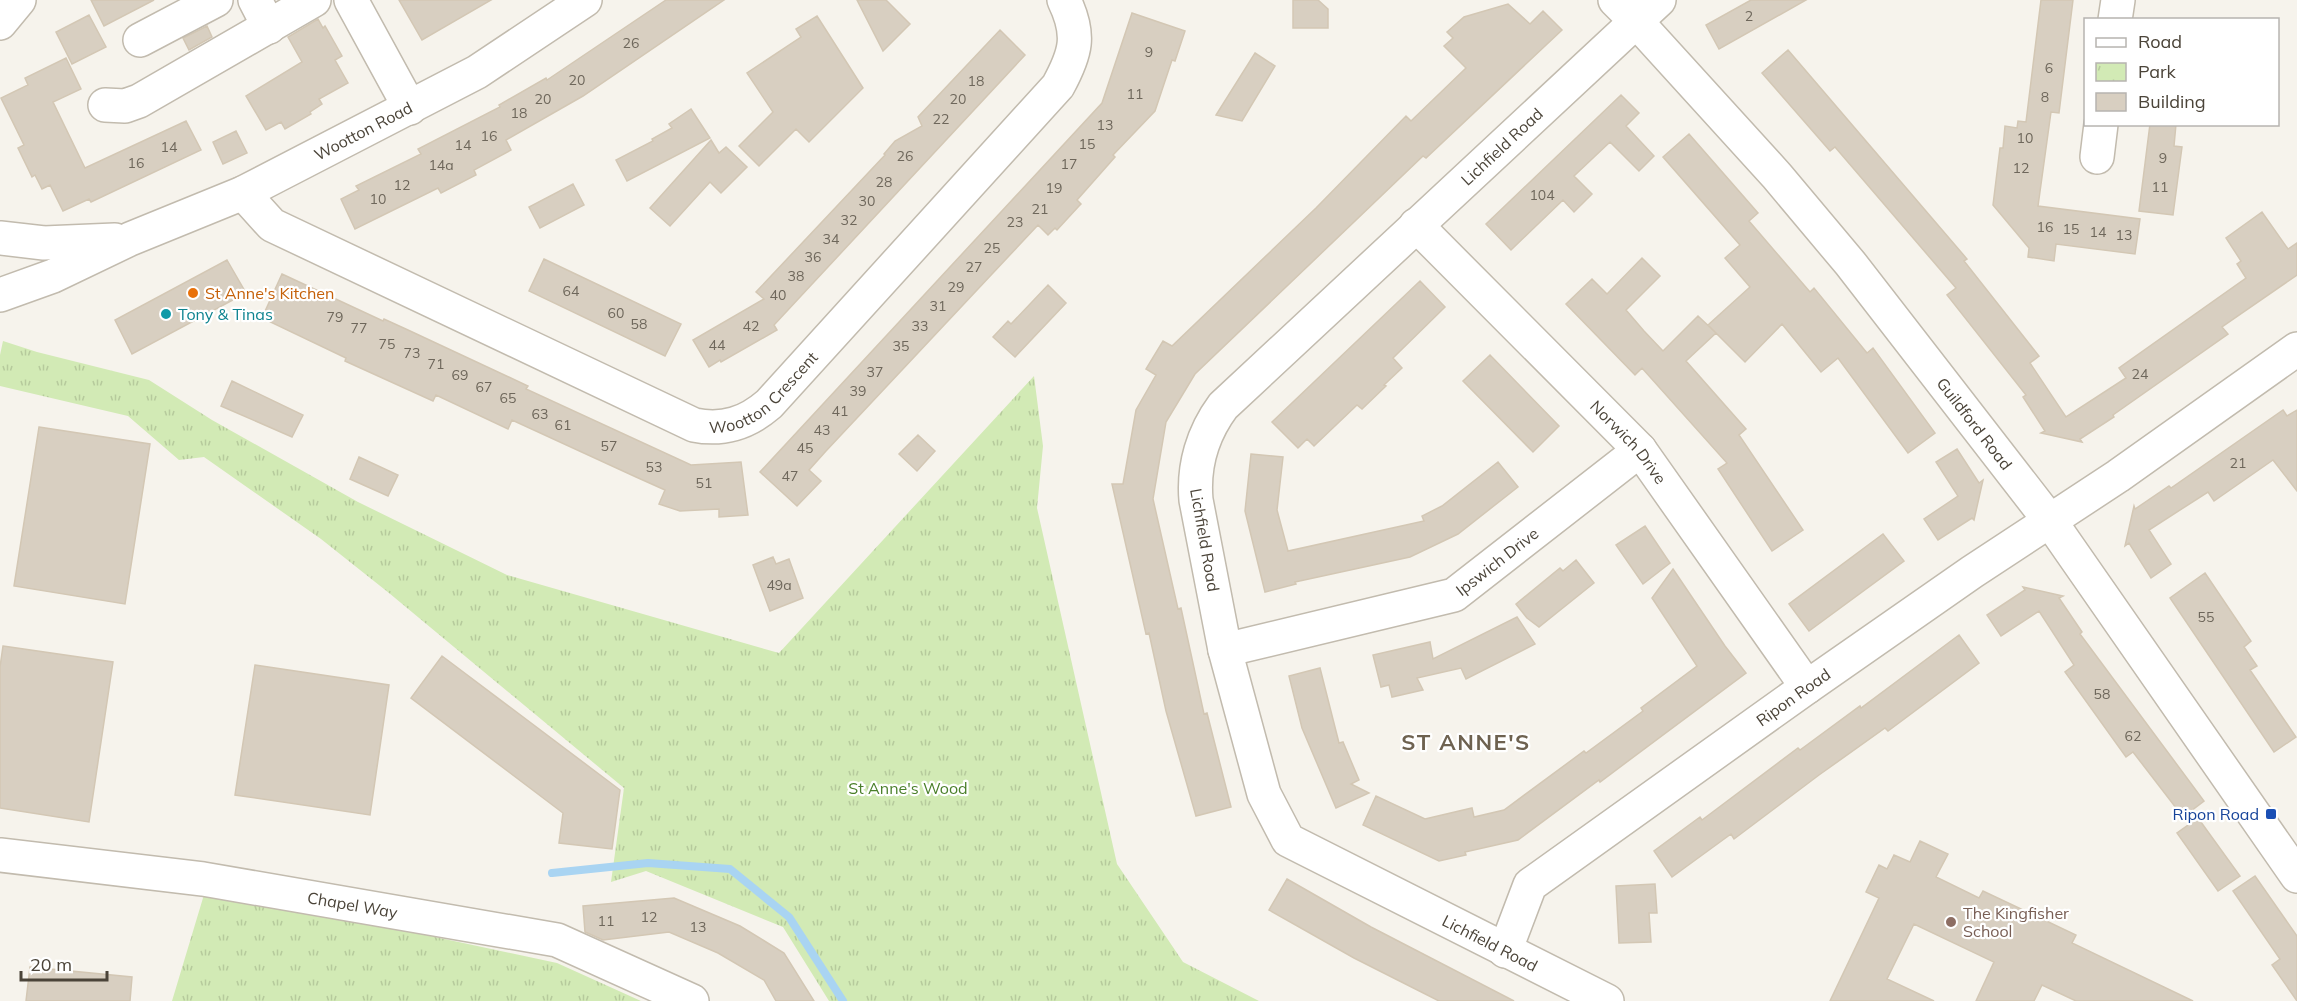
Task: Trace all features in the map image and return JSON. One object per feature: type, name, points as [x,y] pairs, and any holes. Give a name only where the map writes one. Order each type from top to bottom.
[{"type":"street","points":[[0,23],[19,0]]},
{"type":"street","points":[[140,40],[216,0]]},
{"type":"street","points":[[105,105],[125,106],[139,101],[262,13],[314,0]]},
{"type":"street","points":[[351,0],[410,108]]},
{"type":"street","name":"Wootton Road","points":[[0,295],[53,276],[130,239],[243,193],[477,72],[585,0]]},
{"type":"street","name":"Wootton Crescent","points":[[243,193],[272,225],[694,425],[720,427],[733,424],[747,420],[769,404],[1058,86],[1074,52],[1076,34],[1072,16],[1064,0]]},
{"type":"street","points":[[2115,18],[2118,0]]},
{"type":"street","name":"Lichfield Road","points":[[1607,1001],[1288,840],[1264,794],[1225,650],[1195,491],[1197,465],[1206,434],[1223,406],[1416,225],[1637,7]]},
{"type":"street","name":"Guildford Road","points":[[1637,7],[1850,263],[2050,521],[2297,876]]},
{"type":"street","points":[[2097,157],[2101,126]]},
{"type":"street","name":"Norwich Drive","points":[[1416,225],[1640,450],[1807,687]]},
{"type":"street","name":"Wootton Road","points":[[0,238],[44,243],[130,239]]},
{"type":"street","name":"Ripon Road","points":[[1504,951],[1530,885],[1807,687],[1972,572],[2118,476],[2297,349]]},
{"type":"street","name":"Ipswich Drive","points":[[1225,650],[1454,595],[1640,450]]},
{"type":"street","name":"Chapel Way","points":[[0,855],[203,879],[557,940],[692,1001]]},
{"type":"green space","name":"St Anne's Wood","points":[[3,341],[37,352],[149,380],[212,420],[358,502],[507,575],[779,653],[1034,376],[1043,446],[1037,508],[1117,864],[1183,962],[1259,1001],[829,1001],[783,927],[646,871],[611,882],[624,788],[389,593],[321,539],[204,457],[179,460],[128,416],[0,386],[0,355]]},
{"type":"green space","points":[[206,888],[557,963],[641,1001],[172,1001]]},
{"type":"building","points":[[91,0],[154,0],[104,26]]},
{"type":"building","points":[[399,0],[491,0],[422,40]]},
{"type":"building","points":[[666,0],[724,0],[583,96],[506,140],[511,150],[474,170],[476,175],[441,193],[438,188],[355,229],[341,199],[359,190],[356,186],[421,154],[418,149],[500,107],[499,105],[546,78],[547,80]]},
{"type":"building","points":[[857,0],[886,0],[910,24],[883,51]]},
{"type":"building","points":[[1293,0],[1318,0],[1328,9],[1328,28],[1293,28]]},
{"type":"building","points":[[1751,0],[1806,0],[1719,49],[1706,25]]},
{"type":"building","points":[[2041,0],[2073,0],[2059,113],[2051,112],[2038,206],[2140,219],[2135,254],[2056,244],[2054,261],[2028,257],[2029,248],[1993,205],[2005,126],[2017,128],[2018,121],[2026,122]]},
{"type":"building","points":[[1508,4],[1530,24],[1543,11],[1562,30],[1426,158],[1423,156],[1195,374],[1166,422],[1153,499],[1178,609],[1181,608],[1204,714],[1207,713],[1231,807],[1196,816],[1166,711],[1149,633],[1146,634],[1112,484],[1123,484],[1136,410],[1156,375],[1146,369],[1163,341],[1172,346],[1316,208],[1406,116],[1411,121],[1466,68],[1444,46],[1453,38],[1447,32],[1464,17]]},
{"type":"building","points":[[1132,13],[1185,31],[1175,61],[1172,60],[1155,111],[1113,155],[1115,157],[1077,200],[1081,204],[1057,230],[1055,228],[1048,235],[1038,225],[826,451],[809,470],[821,481],[797,506],[760,472],[1102,103]]},
{"type":"building","points":[[89,15],[106,47],[72,64],[56,32]]},
{"type":"building","points":[[817,16],[863,88],[809,142],[796,129],[759,166],[739,146],[773,112],[747,73],[801,37],[796,29]]},
{"type":"building","points":[[318,19],[323,28],[325,26],[342,56],[335,60],[348,83],[319,99],[322,104],[310,112],[311,114],[285,129],[281,122],[266,130],[246,96],[302,62],[288,37]]},
{"type":"building","points":[[207,26],[212,37],[189,50],[183,38]]},
{"type":"building","points":[[1000,30],[1025,55],[774,325],[777,330],[709,367],[693,340],[764,299],[756,292],[885,155],[895,141],[922,126],[918,117]]},
{"type":"building","points":[[1788,50],[1967,259],[1964,261],[2039,356],[2030,363],[2066,417],[2126,378],[2119,368],[2246,278],[2237,264],[2241,261],[2226,238],[2262,212],[2288,249],[2297,243],[2297,275],[2222,327],[2228,334],[2080,439],[2082,442],[2041,433],[2045,431],[2023,397],[2026,395],[1947,295],[1956,288],[1835,147],[1830,151],[1762,73]]},
{"type":"building","points":[[1255,53],[1275,66],[1242,121],[1216,115]]},
{"type":"building","points":[[66,58],[81,89],[53,102],[85,168],[186,121],[201,150],[91,202],[89,199],[63,211],[50,185],[42,189],[35,175],[32,177],[18,148],[24,145],[1,98],[28,85],[25,78]]},
{"type":"building","points":[[1621,95],[1639,113],[1626,126],[1654,156],[1639,171],[1610,142],[1574,176],[1592,194],[1574,212],[1563,200],[1511,250],[1486,224]]},
{"type":"building","points":[[691,109],[710,138],[627,181],[616,160],[653,141],[652,139],[672,128],[669,124]]},
{"type":"building","points":[[2150,126],[2176,126],[2174,146],[2182,147],[2173,215],[2139,211]]},
{"type":"building","points":[[236,131],[247,153],[223,164],[213,142]]},
{"type":"building","points":[[1689,134],[1758,213],[1749,221],[1810,292],[1814,288],[1867,353],[1873,348],[1935,433],[1908,453],[1838,358],[1821,372],[1782,324],[1745,362],[1708,325],[1750,287],[1725,258],[1740,245],[1663,157]]},
{"type":"building","points":[[711,140],[719,153],[726,147],[747,167],[721,193],[710,182],[670,226],[650,208]]},
{"type":"building","points":[[573,184],[584,205],[540,228],[529,207]]},
{"type":"building","points":[[1642,258],[1660,276],[1626,310],[1663,351],[1698,316],[1716,333],[1686,361],[1746,429],[1739,435],[1803,530],[1772,551],[1718,469],[1727,463],[1642,368],[1635,375],[1566,304],[1592,279],[1607,294]]},
{"type":"building","points":[[544,259],[681,324],[665,356],[529,291]]},
{"type":"building","points":[[227,260],[246,293],[132,354],[115,320]]},
{"type":"building","points":[[282,274],[528,386],[526,389],[691,465],[741,462],[748,515],[719,517],[719,509],[680,511],[659,504],[665,490],[512,420],[508,429],[436,395],[433,401],[345,361],[346,358],[262,318]]},
{"type":"building","points":[[1420,281],[1445,307],[1393,358],[1402,368],[1362,409],[1357,405],[1314,446],[1307,439],[1298,448],[1272,422]]},
{"type":"building","points":[[1048,285],[1066,303],[1015,357],[993,337],[1008,321],[1011,324]]},
{"type":"building","points":[[1490,355],[1559,426],[1533,452],[1463,381]]},
{"type":"building","points":[[232,381],[303,415],[292,437],[221,406]]},
{"type":"building","points":[[2283,410],[2287,416],[2297,410],[2297,491],[2273,460],[2214,501],[2208,492],[2149,530],[2171,564],[2151,578],[2129,543],[2125,546],[2134,506],[2135,509],[2169,486],[2171,488]]},
{"type":"building","points":[[39,427],[150,444],[125,604],[14,586]]},
{"type":"building","points":[[918,435],[935,451],[917,471],[899,454]]},
{"type":"building","points":[[1957,449],[1979,483],[1983,480],[1974,520],[1972,518],[1938,540],[1924,519],[1958,496],[1936,462]]},
{"type":"building","points":[[1251,454],[1283,457],[1277,510],[1288,551],[1424,521],[1422,516],[1442,506],[1498,462],[1518,487],[1458,534],[1410,557],[1295,582],[1296,584],[1265,592],[1245,511]]},
{"type":"building","points":[[359,457],[398,475],[388,496],[350,479]]},
{"type":"building","points":[[1645,526],[1670,563],[1643,584],[1616,545]]},
{"type":"building","points":[[1883,534],[1904,561],[1809,631],[1789,604]]},
{"type":"building","points":[[773,557],[776,564],[789,559],[803,598],[770,611],[753,565]]},
{"type":"building","points":[[1576,560],[1594,583],[1539,627],[1527,618],[1516,604],[1560,568],[1563,571]]},
{"type":"building","points":[[1673,569],[1746,673],[1518,840],[1465,852],[1466,855],[1439,861],[1363,825],[1376,796],[1425,819],[1472,808],[1474,817],[1504,810],[1643,711],[1641,708],[1697,666],[1652,598]]},
{"type":"building","points":[[2205,573],[2251,641],[2244,647],[2257,666],[2250,670],[2296,737],[2274,752],[2170,598]]},
{"type":"building","points":[[2023,587],[2063,596],[2059,598],[2082,632],[2080,634],[2204,801],[2183,817],[2133,752],[2126,757],[2065,672],[2074,665],[2039,611],[2001,636],[1987,615],[2025,590]]},
{"type":"building","points":[[1517,617],[1535,644],[1466,679],[1461,668],[1417,678],[1423,690],[1392,697],[1389,685],[1381,687],[1373,655],[1430,642],[1433,659]]},
{"type":"building","points":[[1959,635],[1979,663],[1888,731],[1885,728],[1819,775],[1734,839],[1731,834],[1672,877],[1654,851],[1700,817],[1702,820],[1798,748],[1800,750],[1860,706],[1861,708]]},
{"type":"building","points":[[3,646],[113,662],[89,822],[0,808],[0,667]]},
{"type":"building","points":[[442,656],[620,790],[612,849],[559,843],[563,813],[411,698]]},
{"type":"building","points":[[255,665],[389,685],[370,815],[235,795]]},
{"type":"building","points":[[1320,668],[1339,743],[1343,742],[1359,780],[1351,784],[1369,793],[1336,808],[1302,728],[1289,676]]},
{"type":"building","points":[[2198,818],[2240,876],[2218,891],[2177,833]]},
{"type":"building","points":[[1920,841],[1948,854],[1936,877],[1979,898],[1983,891],[2076,935],[2072,943],[2193,1001],[2076,1001],[2042,985],[2034,1001],[1976,1001],[1994,962],[1914,924],[1887,979],[1934,1001],[1830,1001],[1879,898],[1866,892],[1879,865],[1887,869],[1894,855],[1910,862]]},
{"type":"building","points":[[2255,876],[2297,936],[2297,1001],[2272,965],[2280,959],[2233,891]]},
{"type":"building","points":[[1287,879],[1371,927],[1514,1001],[1439,1001],[1354,958],[1269,910]]},
{"type":"building","points":[[1655,884],[1657,913],[1649,913],[1651,942],[1619,943],[1616,886]]},
{"type":"building","points":[[674,898],[740,926],[784,953],[814,1001],[776,1001],[764,980],[718,953],[669,932],[603,940],[585,932],[583,906]]},
{"type":"building","points":[[30,967],[132,977],[130,1001],[26,1001]]},
{"type":"waterway","points":[[552,873],[648,863],[730,869],[789,917],[843,1001]]},
{"type":"place","name":"St Anne's Kitchen","points":[[193,293]]},
{"type":"place","name":"Tony & Tinas","points":[[166,314]]},
{"type":"place","name":"Ripon Road","points":[[2271,814]]},
{"type":"place","name":"The Kingfisher School","points":[[1951,922]]},
{"type":"district","name":"ST ANNE'S","points":[[1466,742]]}]
